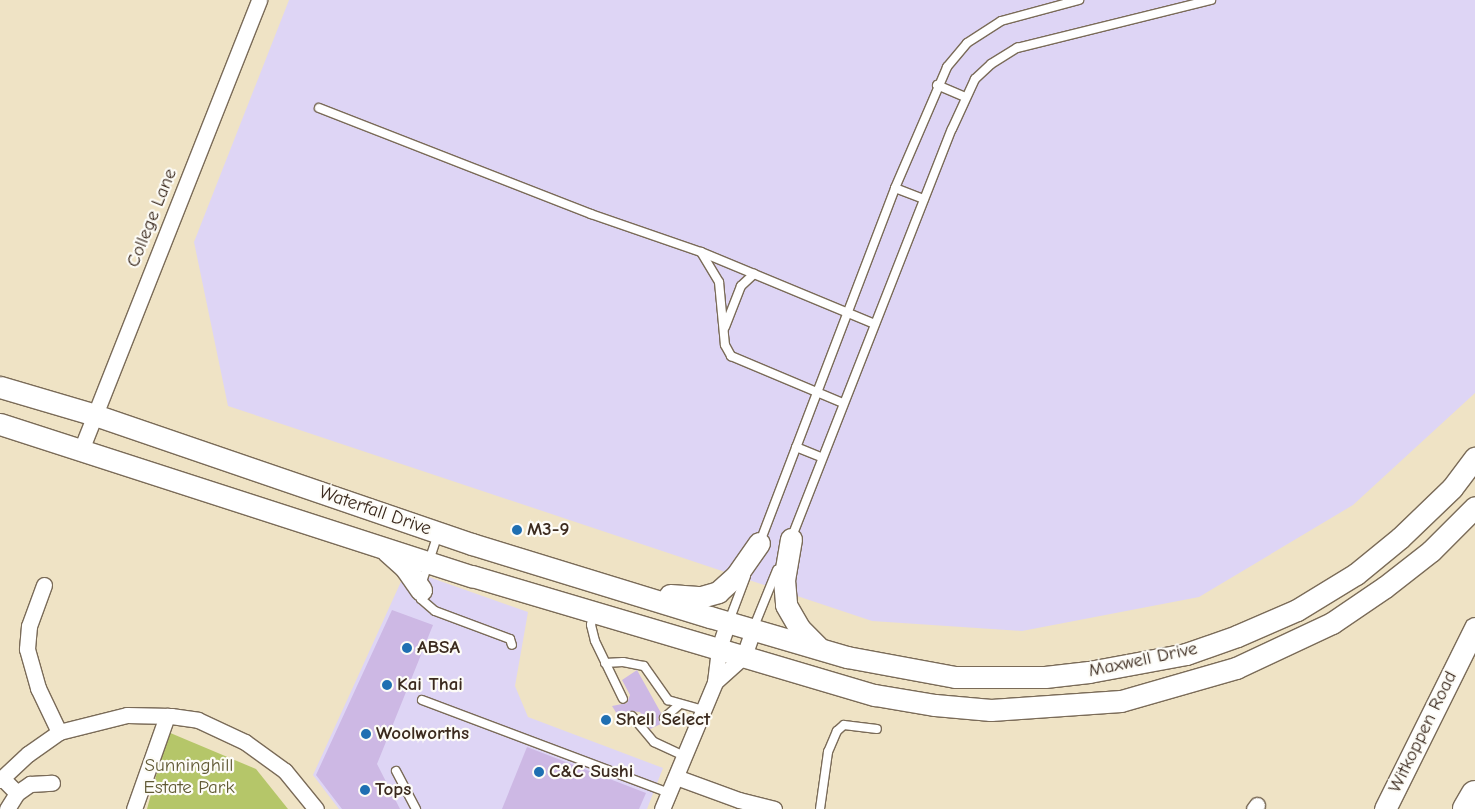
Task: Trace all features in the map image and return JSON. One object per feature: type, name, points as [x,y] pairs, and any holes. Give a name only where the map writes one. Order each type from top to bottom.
[{"type":"highway","points":[[1467,809],[1475,795]]},
{"type":"main road","name":"Waterfall Drive","points":[[5,388],[95,415],[438,532],[753,630]]},
{"type":"main road","name":"Waterfall Drive","points":[[5,427],[472,576],[744,656]]},
{"type":"main road","name":"Maxwell Drive","points":[[753,630],[891,667],[955,677],[986,678],[1089,672],[1186,654],[1237,636],[1297,610],[1356,574],[1400,538],[1452,488],[1475,458]]},
{"type":"main road","name":"Maxwell Drive","points":[[744,656],[875,695],[936,706],[991,710],[1121,701],[1236,668],[1332,623],[1416,563],[1475,507]]},
{"type":"main road","points":[[790,539],[784,580],[786,605],[800,629],[820,649]]},
{"type":"main road","points":[[630,592],[687,597],[710,595],[731,582],[759,543]]},
{"type":"main road","points":[[381,547],[405,567],[421,586],[472,576]]},
{"type":"main road","name":"Witkoppen Road","points":[[1385,809],[1475,628]]},
{"type":"street","name":"College Lane","points":[[81,450],[259,0]]},
{"type":"street","points":[[44,586],[29,626],[27,649],[38,688],[59,732]]},
{"type":"street","points":[[662,809],[716,682],[720,648],[728,622]]},
{"type":"street","points":[[716,682],[744,656],[753,630]]},
{"type":"street","points":[[17,793],[1,779],[59,732],[127,715],[167,716],[198,720],[245,742],[285,771],[316,809]]},
{"type":"street","points":[[134,809],[167,716]]},
{"type":"street","points":[[676,777],[740,800],[774,809]]},
{"type":"street","points":[[7,809],[17,793],[30,784],[52,783]]},
{"type":"lane","points":[[728,622],[895,188],[937,85],[957,53],[982,31],[1001,21],[1078,0]]},
{"type":"lane","points":[[753,630],[924,199],[965,98],[975,79],[991,64],[1017,48],[1211,0]]},
{"type":"lane","points":[[937,85],[965,98]]},
{"type":"lane","points":[[319,108],[590,214],[701,252],[875,324]]},
{"type":"lane","points":[[895,188],[924,199]]},
{"type":"lane","points":[[701,252],[719,282],[725,345],[731,356],[843,403]]},
{"type":"lane","points":[[724,329],[741,286],[754,274]]},
{"type":"lane","points":[[796,447],[821,457]]},
{"type":"lane","points":[[438,532],[421,586],[421,599],[429,608],[510,639],[512,645]]},
{"type":"lane","points":[[593,611],[591,625],[605,663],[623,699]]},
{"type":"lane","points":[[605,663],[624,662],[644,666],[655,678],[663,696],[679,705],[704,710]]},
{"type":"lane","points":[[422,700],[669,793]]},
{"type":"lane","points":[[664,718],[679,705]]},
{"type":"lane","points":[[632,716],[646,730],[654,742],[684,756]]},
{"type":"lane","points":[[820,809],[828,752],[837,730],[844,725],[877,730]]},
{"type":"lane","points":[[396,771],[416,809]]},
{"type":"shaded area","points":[[289,0],[1475,0],[1475,393],[1353,505],[1199,597],[1022,631],[872,621],[228,406],[194,242]]},
{"type":"shaded area","points":[[409,570],[528,612],[515,686],[528,717],[663,768],[647,809],[339,809],[313,775],[404,575]]},
{"type":"green space","name":"Sunninghill Estate Park","points":[[168,732],[256,769],[288,809],[147,809]]},
{"type":"building","points":[[392,610],[433,625],[377,764],[400,809],[342,809],[316,775]]},
{"type":"building","points":[[637,670],[661,713],[658,719],[663,723],[650,729],[640,712],[629,711],[627,719],[622,722],[612,706],[627,703],[630,695],[622,680]]},
{"type":"building","points":[[527,747],[646,793],[639,809],[502,809]]},
{"type":"place","name":"M3-9","points":[[517,530]]},
{"type":"place","name":"ABSA","points":[[407,648]]},
{"type":"place","name":"Kai Thai","points":[[387,685]]},
{"type":"place","name":"Shell Select","points":[[606,720]]},
{"type":"place","name":"Woolworths","points":[[366,734]]},
{"type":"place","name":"C&C Sushi","points":[[539,772]]},
{"type":"place","name":"Tops","points":[[365,790]]}]
